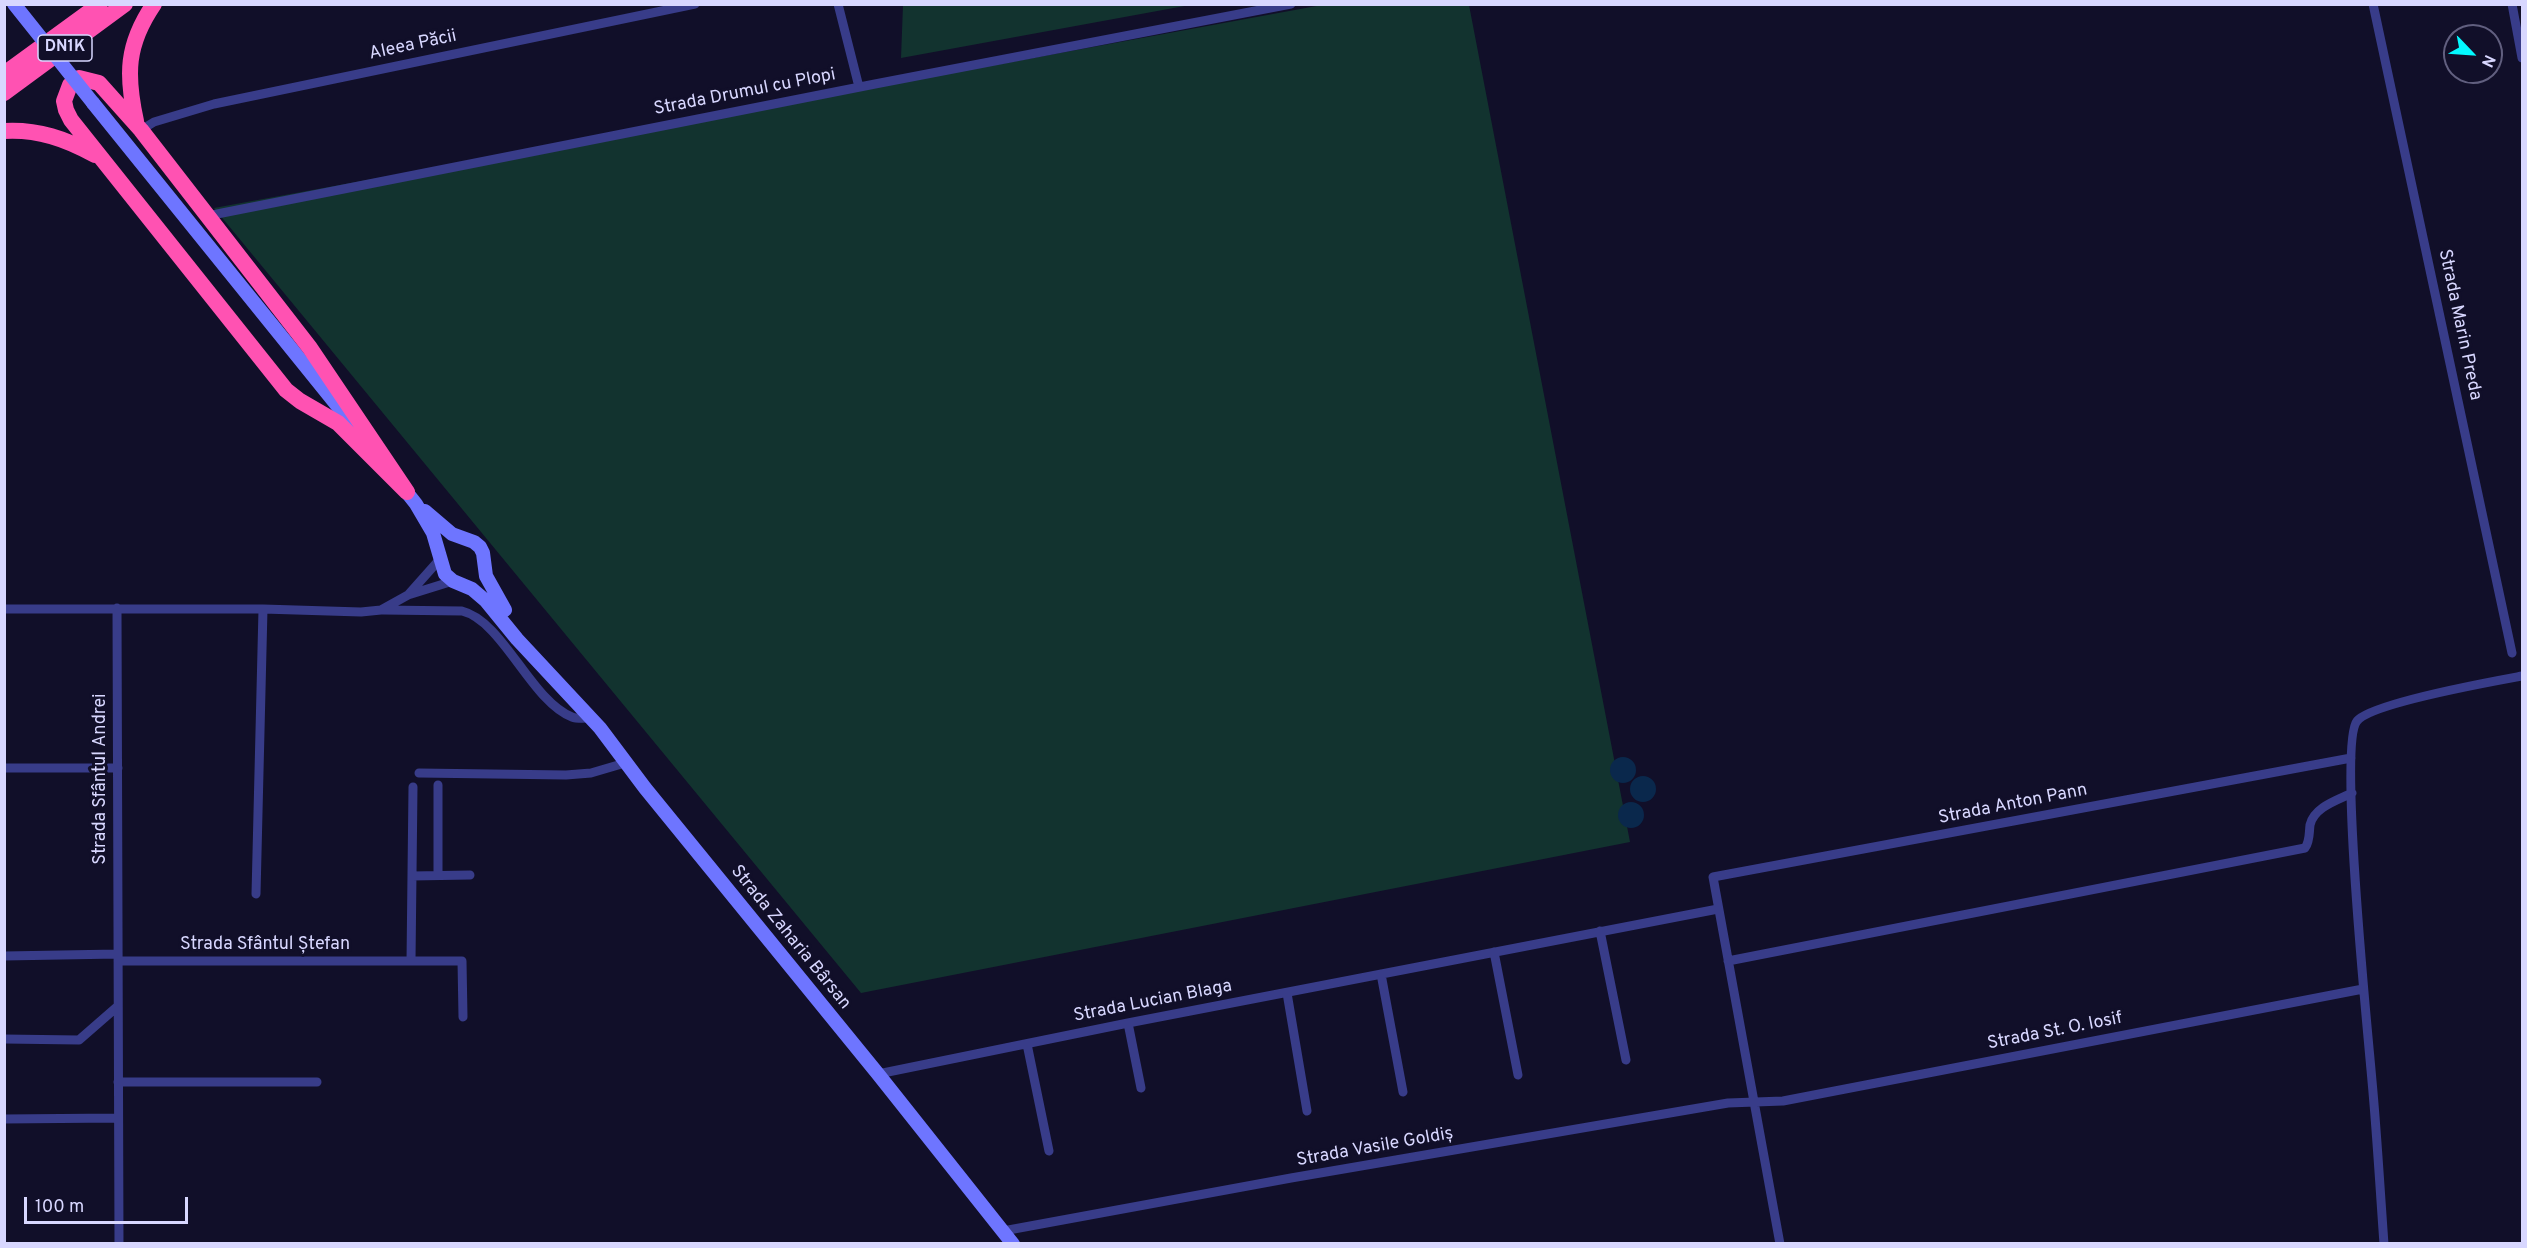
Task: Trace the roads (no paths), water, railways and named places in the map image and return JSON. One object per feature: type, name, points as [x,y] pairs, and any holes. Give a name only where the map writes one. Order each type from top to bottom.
[{"type":"highway","name":"DN1K","points":[[4,74],[100,4]]},
{"type":"highway","name":"DN1K","points":[[4,93],[125,4]]},
{"type":"highway","points":[[138,128],[129,80],[131,55],[139,29],[154,4]]},
{"type":"highway","points":[[79,78],[99,83],[138,128],[310,348],[412,498],[338,423],[286,390],[102,159],[66,110],[64,101],[70,85],[79,78]]},
{"type":"highway","points":[[4,131],[22,130],[54,136],[102,159]]},
{"type":"main road","points":[[14,4],[412,498],[433,533],[445,574],[486,601],[535,659]]},
{"type":"main road","points":[[412,498],[461,539]]},
{"type":"main road","points":[[441,557],[450,542],[461,539],[480,547],[483,553],[483,567],[496,598],[535,659]]},
{"type":"main road","points":[[458,582],[478,577],[483,567]]},
{"type":"main road","name":"Strada Zaharia Bârsan","points":[[535,659],[591,718],[1013,1244]]},
{"type":"street","name":"Aleea Păcii","points":[[138,128],[225,102],[695,4]]},
{"type":"street","points":[[838,4],[859,87]]},
{"type":"street","name":"Strada Drumul cu Plopi","points":[[206,216],[1291,4]]},
{"type":"street","name":"Strada Marin Preda","points":[[2373,4],[2512,652]]},
{"type":"street","points":[[2512,4],[2523,58]]},
{"type":"street","points":[[408,595],[441,557]]},
{"type":"street","points":[[381,610],[408,595],[458,582]]},
{"type":"street","name":"Strada Sfântul Andrei","points":[[117,608],[119,1244]]},
{"type":"street","points":[[4,609],[462,611],[471,614],[486,625],[551,704],[573,718],[591,718]]},
{"type":"street","points":[[256,894],[263,609]]},
{"type":"street","points":[[2384,1244],[2363,989],[2352,793],[2352,730],[2358,720],[2372,711],[2470,686],[2523,676]]},
{"type":"street","name":"Strada Anton Pann","points":[[1718,909],[1713,877],[2351,758]]},
{"type":"street","points":[[419,773],[566,775],[591,773],[625,763]]},
{"type":"street","points":[[4,768],[118,768]]},
{"type":"street","points":[[438,785],[438,875]]},
{"type":"street","points":[[411,961],[412,787]]},
{"type":"street","points":[[1728,961],[2305,848],[2308,843],[2311,821],[2315,814],[2352,793]]},
{"type":"street","points":[[412,876],[470,874]]},
{"type":"street","points":[[1718,909],[1780,1244]]},
{"type":"street","name":"Strada Lucian Blaga","points":[[878,1074],[1128,1023],[1718,909]]},
{"type":"street","points":[[1600,931],[1626,1060]]},
{"type":"street","points":[[1494,952],[1518,1075]]},
{"type":"street","name":"Strada Sfântul Ștefan","points":[[4,956],[462,961],[463,1017]]},
{"type":"street","points":[[1381,974],[1403,1092]]},
{"type":"street","name":"Strada St. O. Iosif","points":[[1753,1103],[1813,1096],[2363,989]]},
{"type":"street","points":[[1287,993],[1307,1111]]},
{"type":"street","points":[[4,1039],[79,1040],[118,1006]]},
{"type":"street","points":[[1128,1023],[1141,1088]]},
{"type":"street","points":[[1026,1044],[1048,1151]]},
{"type":"street","points":[[118,1082],[317,1082]]},
{"type":"street","name":"Strada Vasile Goldiș","points":[[1003,1231],[1291,1178],[1728,1103],[1753,1103]]},
{"type":"street","points":[[4,1119],[117,1118]]},
{"type":"water","points":[[1623,757],[1632,761],[1636,770],[1632,779],[1623,783],[1614,779],[1610,770],[1614,761]]},
{"type":"water","points":[[1643,776],[1653,779],[1656,789],[1653,799],[1643,802],[1633,799],[1630,789],[1633,779]]},
{"type":"water","points":[[1631,802],[1640,806],[1644,815],[1640,824],[1631,828],[1622,824],[1618,815],[1622,806]]}]
